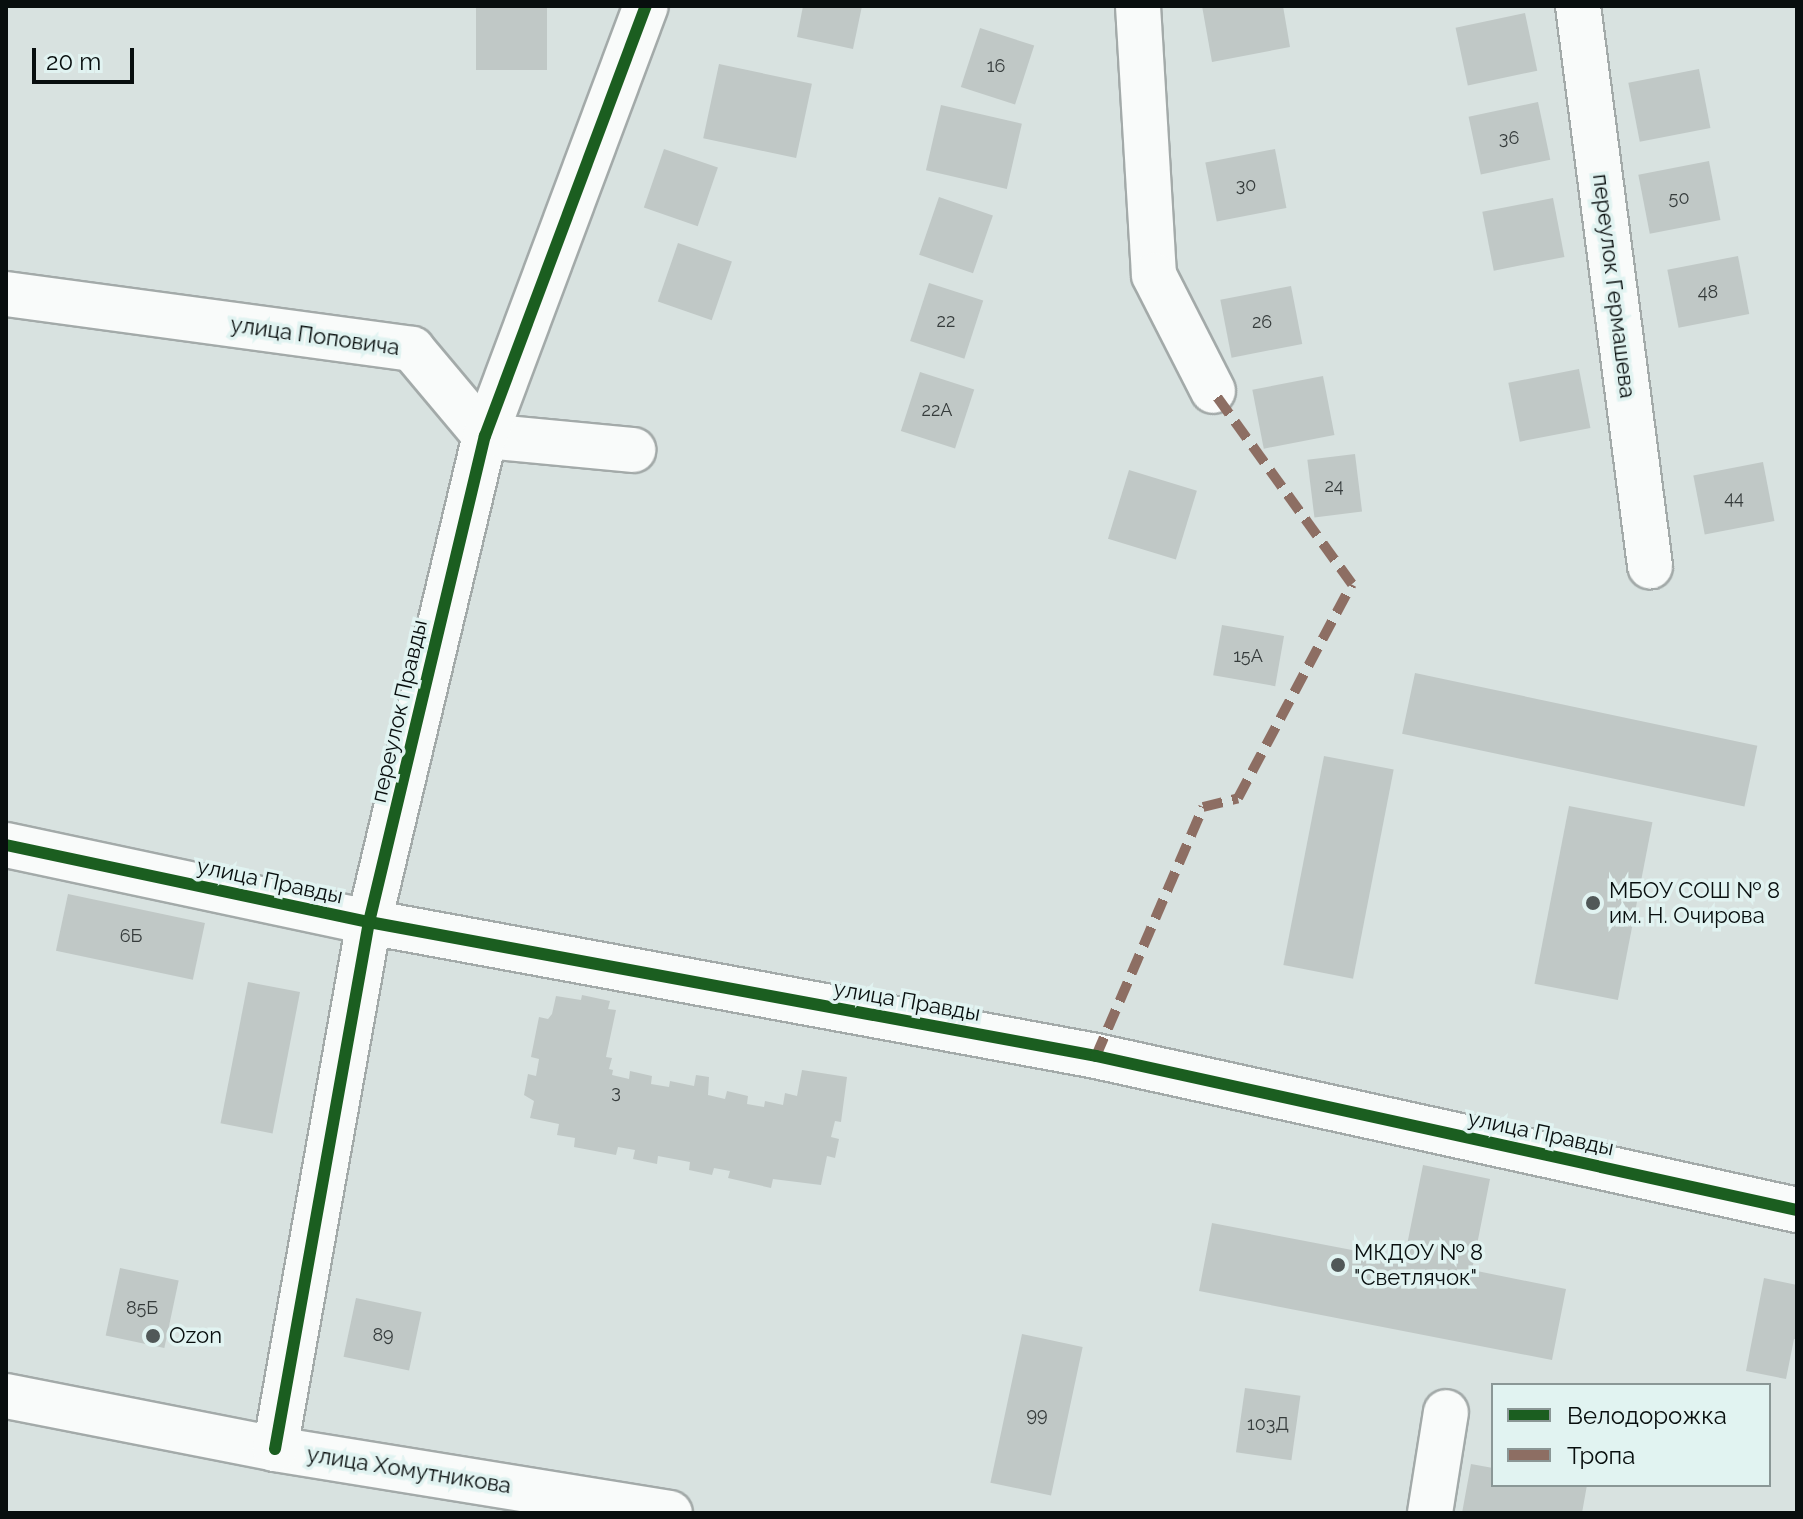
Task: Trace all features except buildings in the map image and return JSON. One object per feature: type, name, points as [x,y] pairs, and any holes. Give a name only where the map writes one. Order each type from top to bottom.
[{"type":"street","name":"переулок Правды","points":[[275,1449],[369,922],[485,436],[646,6]]},
{"type":"street","points":[[1138,6],[1154,275],[1213,391]]},
{"type":"street","name":"переулок Гермашева","points":[[1578,6],[1650,566]]},
{"type":"street","name":"улица Поповича","points":[[6,294],[412,349],[485,436]]},
{"type":"street","points":[[485,436],[633,450]]},
{"type":"street","name":"улица Правды","points":[[6,845],[369,922],[1096,1056],[1797,1210]]},
{"type":"street","name":"улица Хомутникова","points":[[6,1396],[553,1503],[670,1513]]},
{"type":"street","points":[[1430,1513],[1446,1412]]},
{"type":"marked path","points":[[1096,1056],[1203,807],[1238,798],[1352,584],[1213,391]]},
{"type":"cycle path","points":[[275,1449],[369,922],[485,436],[646,6]]},
{"type":"cycle path","points":[[6,845],[369,922],[1096,1056],[1797,1210]]},
{"type":"place","name":"МБОУ СОШ № 8 им. Н. Очирова","points":[[1593,903]]},
{"type":"place","name":"МКДОУ № 8 \"Светлячок\"","points":[[1338,1265]]},
{"type":"place","name":"Ozon","points":[[153,1336]]}]
